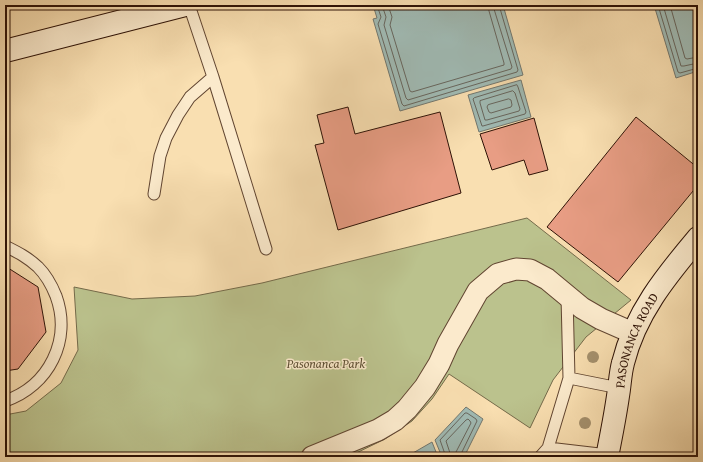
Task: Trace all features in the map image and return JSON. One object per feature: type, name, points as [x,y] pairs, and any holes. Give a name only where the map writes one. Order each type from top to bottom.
[{"type":"street","points":[[5,51],[185,5]]},
{"type":"street","name":"PASONANCA ROAD","points":[[608,456],[623,364],[633,333],[645,308],[671,270],[698,238]]},
{"type":"street","points":[[312,457],[378,430],[395,420],[407,409],[425,387],[439,364],[448,344],[478,291],[498,274],[516,269],[530,270],[547,280],[582,308],[601,319],[633,333]]},
{"type":"lane","points":[[189,5],[213,77],[266,249]]},
{"type":"lane","points":[[154,194],[160,156],[166,138],[178,115],[190,97],[213,77]]},
{"type":"lane","points":[[5,246],[23,254],[40,268],[52,286],[60,307],[62,328],[58,350],[48,369],[34,386],[16,398],[5,402]]},
{"type":"lane","points":[[540,457],[548,448],[569,378],[567,296]]},
{"type":"lane","points":[[569,378],[619,388]]},
{"type":"lane","points":[[548,448],[608,456]]},
{"type":"green space","name":"Pasonanca Park","points":[[527,218],[631,300],[586,337],[553,380],[530,428],[449,374],[432,399],[412,421],[385,439],[348,457],[5,457],[5,415],[26,411],[61,383],[78,350],[74,287],[132,299],[195,296],[262,283]]},
{"type":"water","points":[[373,5],[503,5],[523,75],[400,111],[373,19],[377,18]]},
{"type":"water","points":[[654,5],[698,5],[698,71],[676,78]]},
{"type":"water","points":[[521,80],[531,117],[479,132],[468,95]]},
{"type":"water","points":[[466,407],[483,419],[464,457],[442,457],[435,440]]},
{"type":"water","points":[[432,442],[438,457],[406,457]]},
{"type":"building","points":[[348,107],[355,134],[440,112],[461,193],[338,230],[315,145],[324,143],[317,115]]},
{"type":"building","points":[[636,117],[698,168],[698,185],[618,282],[547,227]]},
{"type":"building","points":[[534,118],[548,170],[529,175],[524,160],[492,170],[480,134]]},
{"type":"building","points":[[5,266],[38,287],[46,332],[18,369],[5,371]]}]
